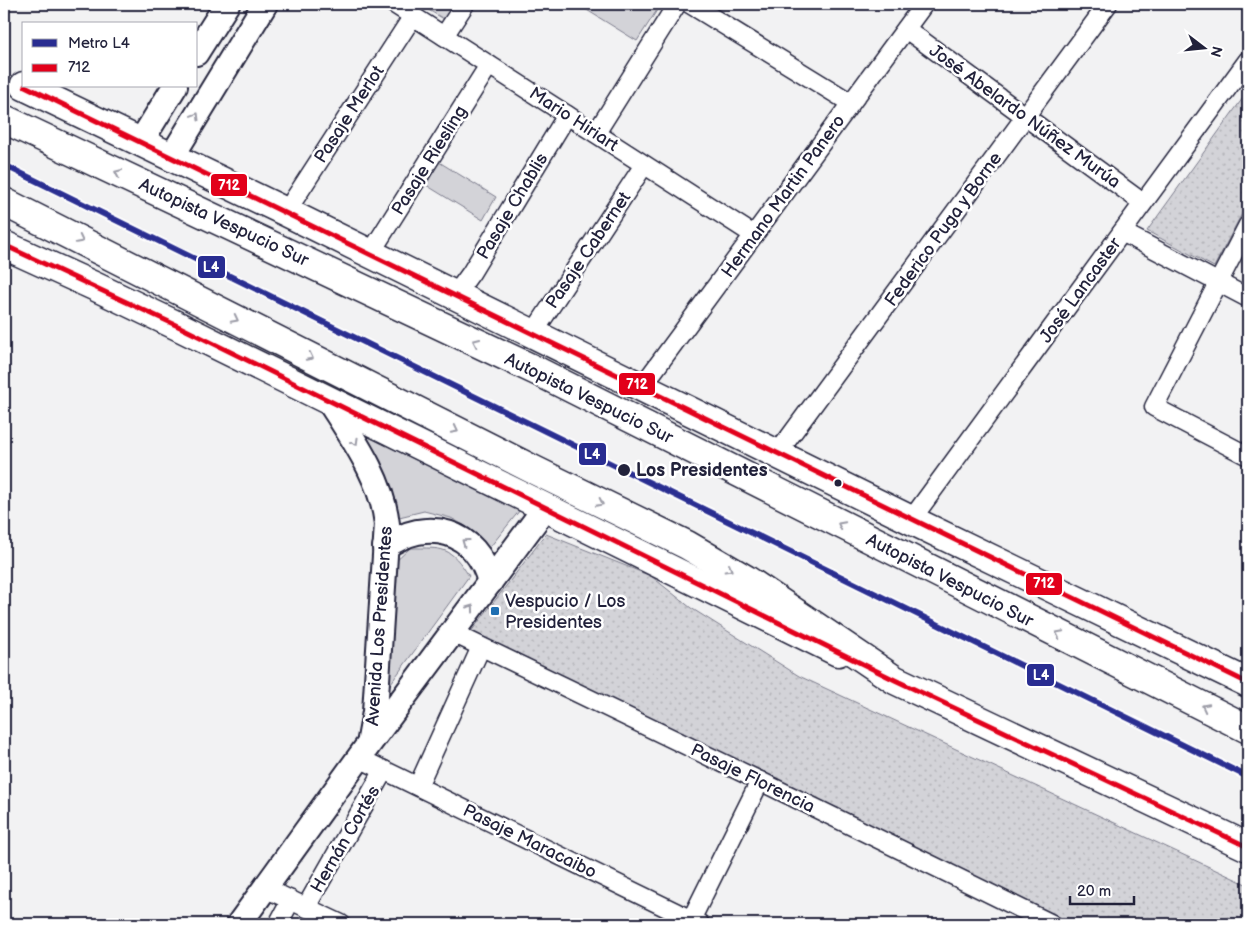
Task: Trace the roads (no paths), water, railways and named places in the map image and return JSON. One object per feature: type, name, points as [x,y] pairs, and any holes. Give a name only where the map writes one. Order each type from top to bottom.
[{"type":"main road","points":[[4,76],[22,85]]},
{"type":"main road","points":[[28,88],[286,212],[532,335],[1248,683]]},
{"type":"main road","name":"Autopista Vespucio Sur","points":[[4,119],[539,372],[1248,729]]},
{"type":"main road","points":[[4,202],[525,466],[687,545],[747,580],[895,680]]},
{"type":"main road","points":[[4,245],[94,286],[895,680],[1248,847]]},
{"type":"street","points":[[198,50],[227,4]]},
{"type":"street","points":[[171,158],[265,4]]},
{"type":"street","name":"Mario Hiriart","points":[[394,4],[754,235]]},
{"type":"street","points":[[444,36],[466,4]]},
{"type":"street","points":[[596,133],[677,4]]},
{"type":"street","points":[[690,4],[851,104]]},
{"type":"street","name":"Hermano Martin Panero","points":[[641,388],[924,4]]},
{"type":"street","name":"Federico Puga y Borne","points":[[777,454],[1108,4]]},
{"type":"street","name":"Pasaje Merlot","points":[[286,212],[413,16]]},
{"type":"street","name":"José Abelardo Núñez Murúa","points":[[906,29],[1143,203]]},
{"type":"street","name":"José Lancaster","points":[[911,520],[1248,60]]},
{"type":"street","name":"Pasaje Riesling","points":[[370,254],[489,65]]},
{"type":"street","points":[[140,143],[174,88]]},
{"type":"street","name":"Pasaje Chablis","points":[[455,295],[471,273],[567,115]]},
{"type":"street","name":"Pasaje Cabernet","points":[[532,335],[644,164]]},
{"type":"street","points":[[1248,225],[1154,407],[1248,456]]},
{"type":"street","points":[[1122,232],[1248,298]]},
{"type":"street","name":"Avenida Los Presidentes","points":[[329,401],[367,464],[382,497],[387,524],[375,712],[364,751]]},
{"type":"street","name":"Avenida Los Presidentes","points":[[238,924],[545,508]]},
{"type":"street","points":[[385,547],[405,535],[417,531],[442,531],[465,541],[474,550],[487,570],[490,582]]},
{"type":"street","name":"Pasaje Florencia","points":[[453,633],[1052,924]]},
{"type":"street","points":[[418,786],[481,647]]},
{"type":"street","name":"Pasaje Maracaibo","points":[[364,751],[384,770],[694,923]]},
{"type":"street","name":"Hernán Cortés","points":[[278,924],[298,904],[384,770]]},
{"type":"street","points":[[694,923],[760,781]]},
{"type":"street","points":[[265,888],[341,924]]},
{"type":"metro line","name":"L4","points":[[4,165],[1248,777]]},
{"type":"place","name":"Los Presidentes","points":[[624,470]]},
{"type":"place","name":"Vespucio / Los Presidentes","points":[[495,611]]}]
